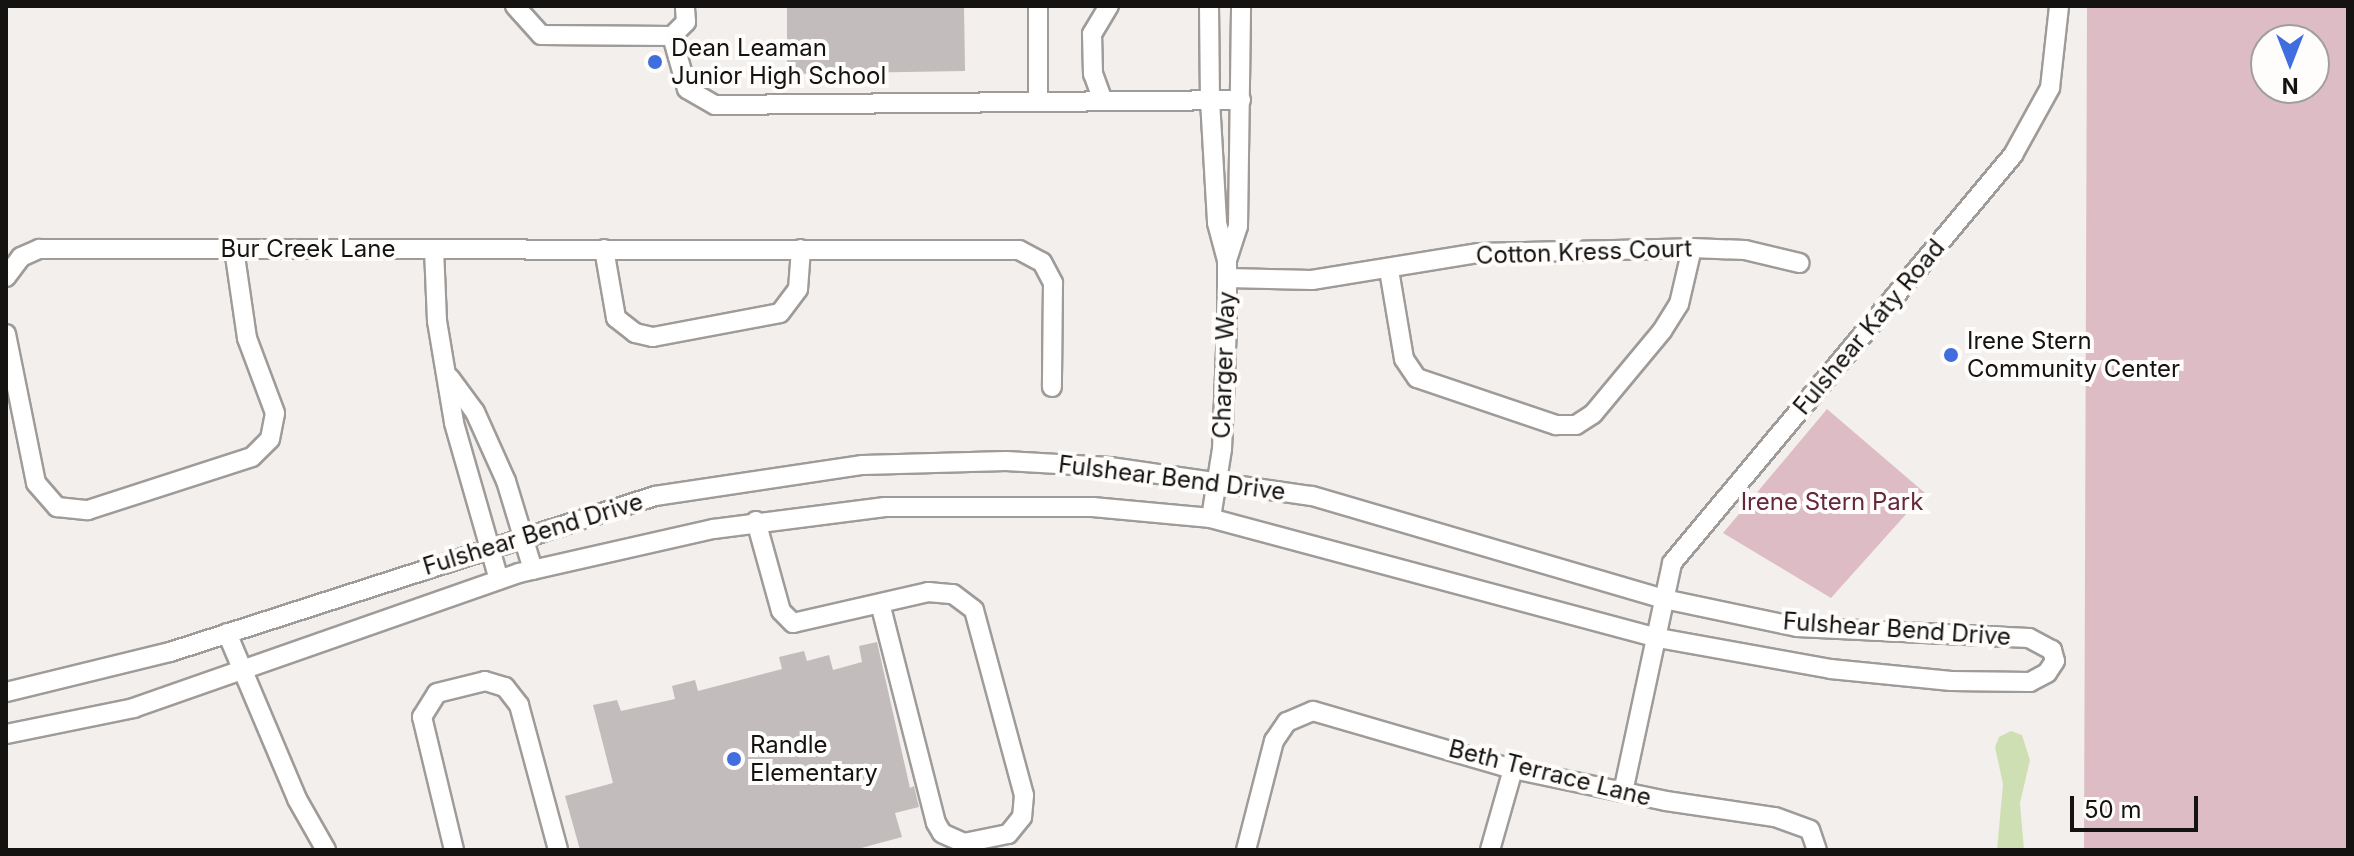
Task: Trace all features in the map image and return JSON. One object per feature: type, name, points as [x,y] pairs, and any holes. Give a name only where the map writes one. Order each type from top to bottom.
[{"type":"street","points":[[515,6],[541,35],[672,36],[686,22],[685,6]]},
{"type":"street","points":[[1038,6],[1038,102]]},
{"type":"street","points":[[1103,101],[1093,74],[1092,34],[1109,6]]},
{"type":"street","name":"Charger Way","points":[[1209,6],[1210,100],[1217,223],[1227,269]]},
{"type":"street","name":"Charger Way","points":[[1211,518],[1217,479],[1227,269],[1238,226],[1241,6]]},
{"type":"street","name":"Fulshear Katy Road","points":[[1623,792],[1672,563],[2013,155],[2050,88],[2059,6]]},
{"type":"street","points":[[672,36],[687,89],[694,97],[715,105],[1241,100]]},
{"type":"street","points":[[1389,270],[1404,359],[1417,378],[1556,425],[1576,425],[1593,414],[1662,331],[1679,304],[1692,248]]},
{"type":"street","name":"Cotton Kress Court","points":[[1227,269],[1312,280],[1389,270],[1479,253],[1692,248],[1745,250],[1799,263]]},
{"type":"street","name":"Bur Creek Lane","points":[[11,269],[39,249],[1012,249],[1042,262],[1054,289],[1052,387]]},
{"type":"street","points":[[6,334],[26,446],[36,483],[50,503],[72,512],[88,510],[252,457],[267,445],[275,413],[247,338],[234,249]]},
{"type":"street","points":[[434,249],[437,321],[461,460],[499,580]]},
{"type":"street","points":[[604,249],[616,318],[635,333],[653,337],[780,313],[798,289],[801,249]]},
{"type":"street","points":[[448,376],[475,412],[506,481],[533,570]]},
{"type":"street","name":"Fulshear Bend Drive","points":[[6,692],[227,633],[487,546],[655,496],[863,465],[1006,461],[1217,479],[1312,496],[1664,599],[1797,627],[2029,638],[2052,650],[2055,661],[2047,673],[2030,682],[1951,681],[1736,656],[1658,638],[1211,518],[1005,505],[885,507],[756,521],[533,570],[134,708],[6,734]]},
{"type":"street","points":[[756,521],[786,620],[803,624],[880,604],[939,592],[953,594],[974,610],[1024,795],[1022,817],[1008,834],[964,843],[942,833],[936,823],[880,604]]},
{"type":"street","points":[[227,633],[297,799],[326,850]]},
{"type":"street","points":[[454,850],[422,717],[437,693],[485,681],[505,687],[519,705],[558,850]]},
{"type":"street","name":"Beth Terrace Lane","points":[[1246,850],[1274,741],[1293,717],[1327,712],[1513,769],[1623,792],[1775,817],[1810,830],[1817,850]]},
{"type":"street","points":[[1490,850],[1513,769]]},
{"type":"green space","points":[[2087,6],[2348,6],[2348,850],[2084,850]]},
{"type":"green space","name":"Irene Stern Park","points":[[1827,409],[1925,493],[1831,598],[1723,533]]},
{"type":"shaded area","points":[[2011,731],[2022,735],[2030,760],[2020,803],[2024,850],[1997,850],[2003,784],[1995,747],[1999,737]]},
{"type":"building","points":[[787,6],[964,6],[965,71],[787,74]]},
{"type":"building","points":[[877,642],[910,788],[914,786],[919,807],[895,813],[902,837],[854,850],[580,850],[565,796],[613,783],[593,705],[617,700],[621,711],[675,699],[672,686],[695,680],[698,691],[782,669],[779,657],[804,651],[807,661],[829,655],[833,670],[862,662],[859,646]]},
{"type":"place","name":"Dean Leaman Junior High School","points":[[655,62]]},
{"type":"place","name":"Irene Stern Community Center","points":[[1951,355]]},
{"type":"place","name":"Randle Elementary","points":[[734,759]]}]
